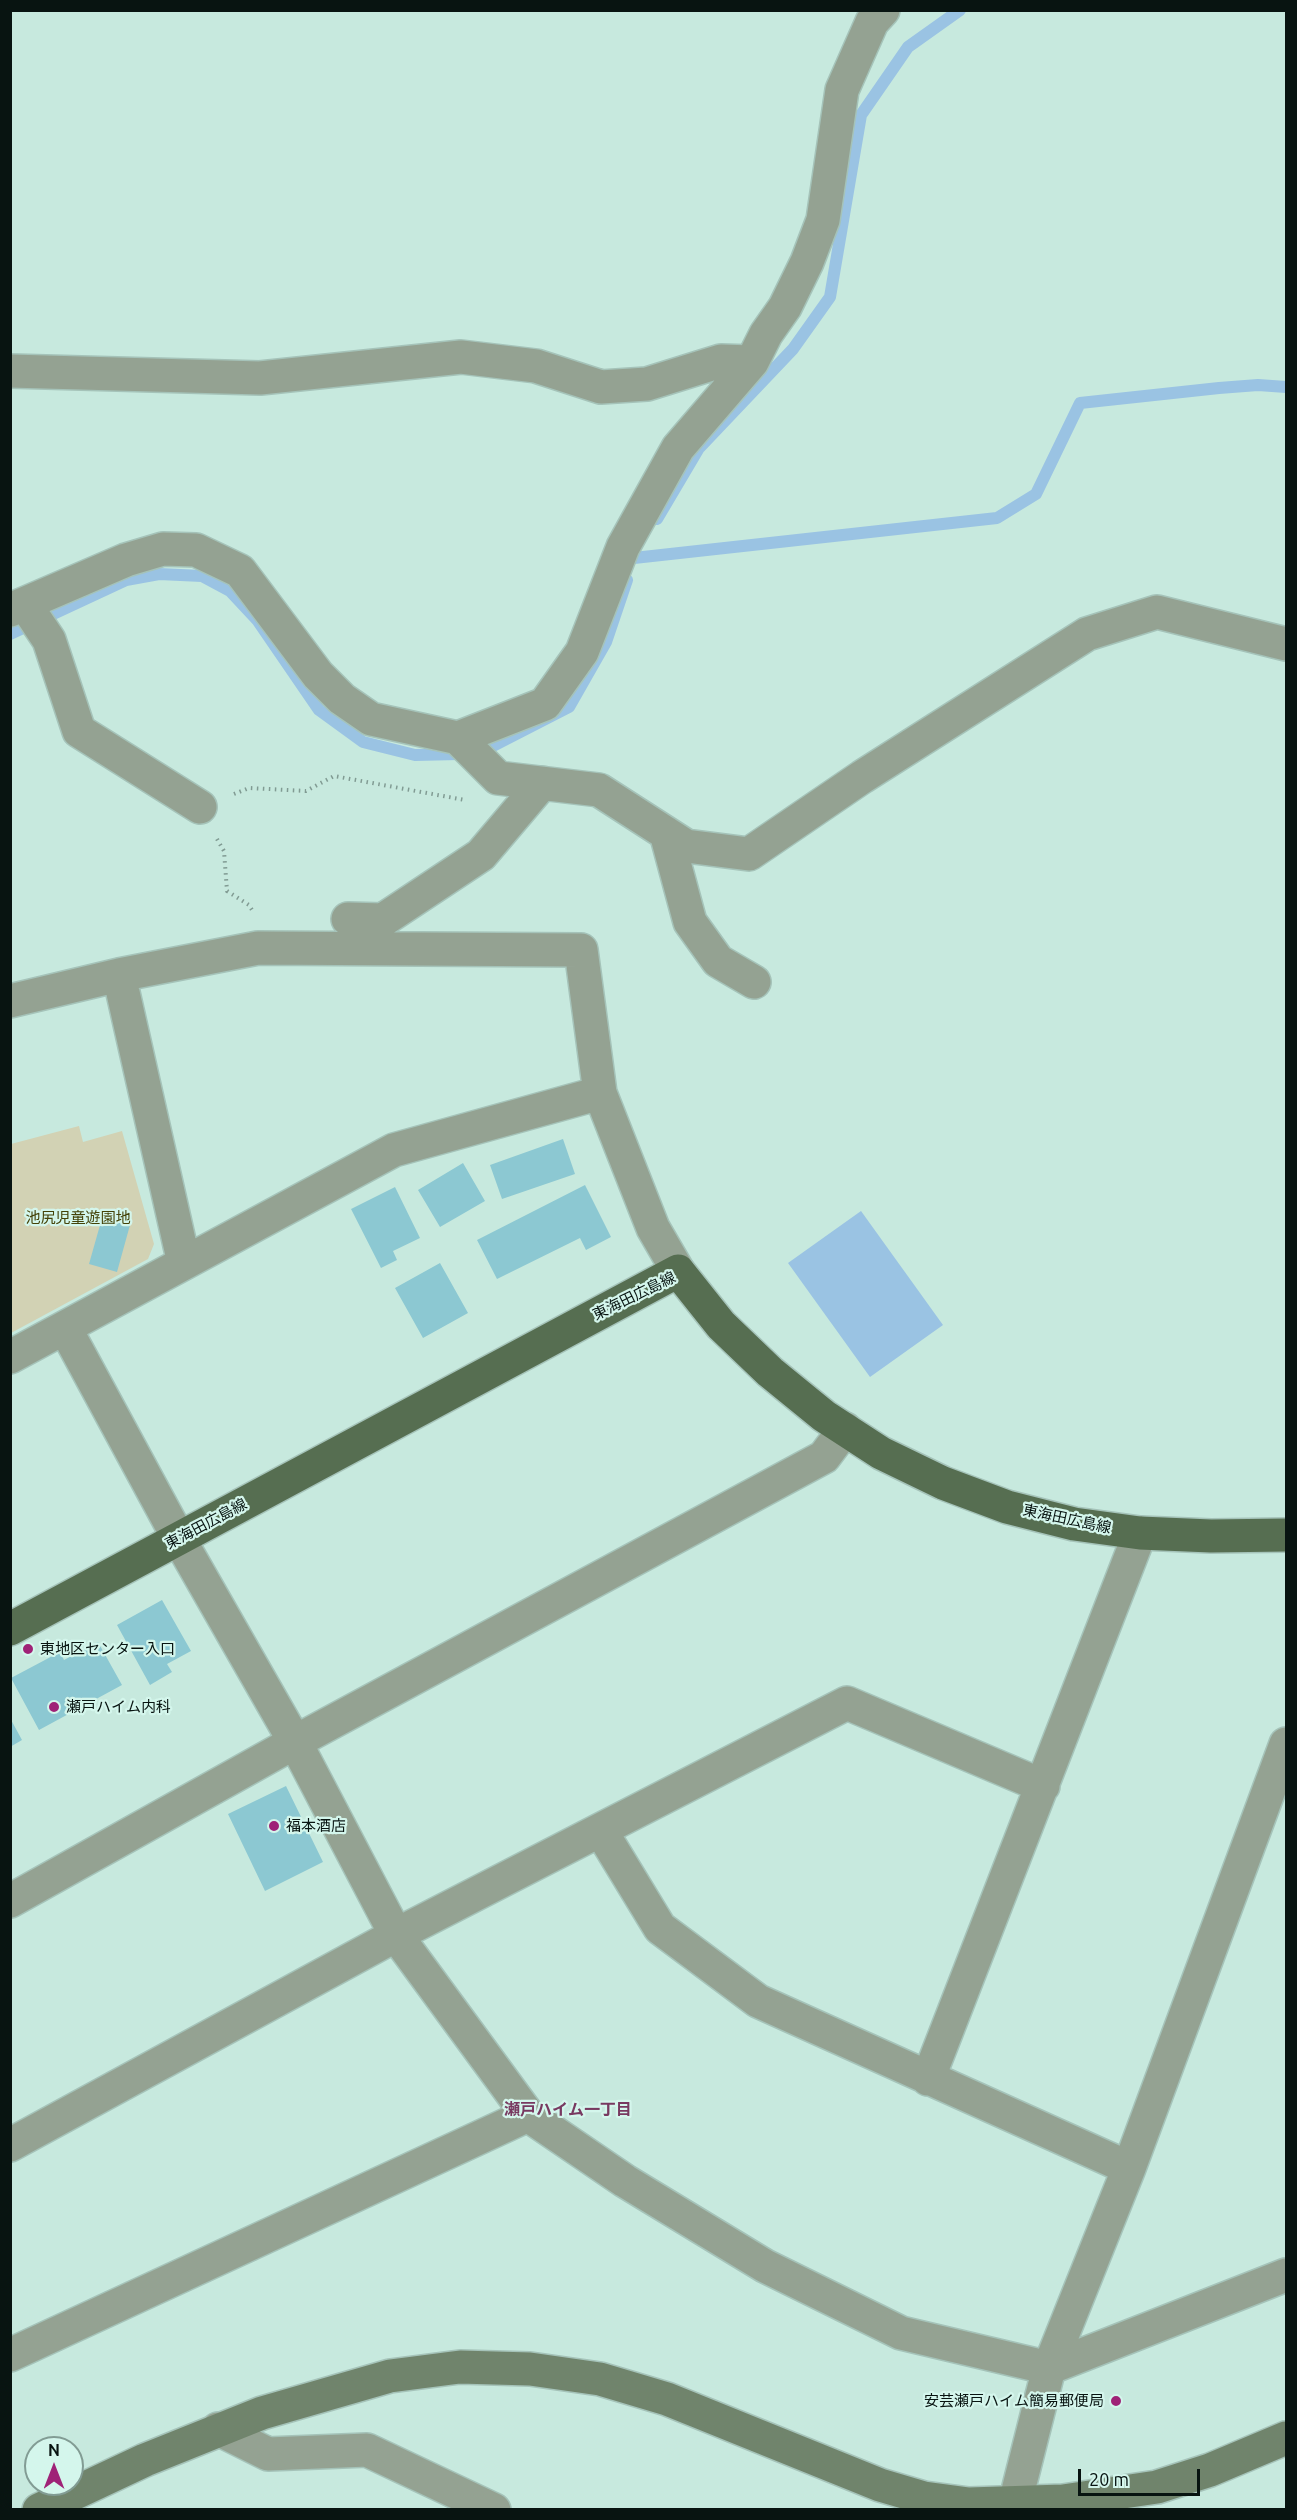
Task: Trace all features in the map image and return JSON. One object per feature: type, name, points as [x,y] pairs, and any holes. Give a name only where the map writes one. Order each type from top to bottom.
[{"type":"main road","name":"東海田広島線","points":[[10,1629],[678,1271],[721,1325],[770,1372],[845,1429],[881,1453],[943,1483],[1007,1507],[1074,1524],[1140,1533],[1211,1536],[1287,1535]]},
{"type":"street","points":[[459,739],[545,705],[582,652],[623,547],[678,448],[752,362],[807,262],[823,220],[842,90],[872,22],[884,10]]},
{"type":"street","points":[[10,371],[260,378],[461,357],[536,366],[601,387],[647,384],[721,361],[752,362]]},
{"type":"street","points":[[200,807],[79,731],[49,640],[21,607],[126,560],[163,549],[196,550],[240,571],[318,675],[342,699],[371,719],[459,739],[498,778],[599,790],[686,846],[749,854],[1044,659],[1087,634],[1157,612],[1287,644]]},
{"type":"street","points":[[348,920],[383,920],[481,855],[542,783]]},
{"type":"street","points":[[666,832],[690,921],[718,961],[754,982]]},
{"type":"street","points":[[10,1001],[119,975],[258,948],[581,950],[600,1093],[653,1228],[678,1271]]},
{"type":"street","points":[[119,975],[184,1263]]},
{"type":"street","points":[[10,1357],[394,1150],[600,1093]]},
{"type":"street","points":[[65,1328],[179,1539],[294,1742],[396,1935],[528,2115],[625,2181],[765,2265],[901,2333],[1049,2368],[1287,2275]]},
{"type":"street","points":[[10,1901],[294,1742],[824,1457],[845,1429]]},
{"type":"street","points":[[928,2079],[1140,1533]]},
{"type":"street","points":[[10,2145],[396,1935],[601,1832],[847,1703],[1043,1786]]},
{"type":"street","points":[[1015,2504],[1049,2368],[1129,2168],[1287,1744]]},
{"type":"street","points":[[601,1832],[660,1928],[758,2001],[1129,2168]]},
{"type":"street","points":[[10,2355],[528,2115]]},
{"type":"street","points":[[39,2510],[145,2460],[218,2429],[322,2394],[390,2376],[460,2367],[530,2369],[600,2379],[667,2399],[879,2485],[924,2498],[969,2504],[1015,2504],[1086,2499],[1157,2487],[1210,2470],[1287,2438]]},
{"type":"street","points":[[218,2429],[268,2454],[367,2450],[494,2510]]},
{"type":"path","points":[[253,914],[249,905],[228,891],[224,851],[200,807],[249,788],[306,791],[334,776],[473,802],[498,778]]},
{"type":"green space","name":"池尻児童遊園地","points":[[79,1126],[83,1142],[122,1131],[154,1244],[148,1259],[11,1333],[11,1144]]},
{"type":"water","points":[[861,1211],[943,1325],[870,1377],[788,1263]]},
{"type":"building","points":[[563,1139],[575,1174],[502,1199],[490,1165]]},
{"type":"building","points":[[463,1163],[485,1201],[440,1227],[418,1190]]},
{"type":"building","points":[[585,1185],[611,1237],[586,1250],[580,1238],[497,1279],[477,1240]]},
{"type":"building","points":[[395,1187],[420,1238],[393,1251],[397,1260],[381,1268],[351,1209]]},
{"type":"building","points":[[102,1218],[130,1225],[117,1272],[89,1264]]},
{"type":"building","points":[[440,1263],[468,1313],[423,1338],[395,1288]]},
{"type":"building","points":[[162,1600],[191,1651],[167,1664],[172,1672],[150,1685],[117,1625]]},
{"type":"building","name":"瀬戸ハイム内科","points":[[98,1642],[122,1685],[39,1730],[11,1678],[60,1652],[64,1660]]},
{"type":"building","points":[[10,1718],[22,1740],[10,1747]]},
{"type":"building","points":[[286,1786],[323,1862],[265,1891],[228,1814]]},
{"type":"waterway","points":[[657,519],[699,448],[793,349],[830,297],[861,115],[908,47],[960,10]]},
{"type":"waterway","points":[[634,558],[997,518],[1036,494],[1080,403],[1219,388],[1258,385],[1286,387]]},
{"type":"waterway","points":[[10,634],[126,580],[159,574],[202,576],[230,591],[258,621],[319,710],[363,742],[415,755],[459,754],[493,746],[569,707],[606,642],[627,580]]},
{"type":"place","name":"東地区センター入口","points":[[28,1649]]},
{"type":"place","name":"瀬戸ハイム内科","points":[[54,1707]]},
{"type":"place","name":"福本酒店","points":[[274,1826]]},
{"type":"place","name":"安芸瀬戸ハイム簡易郵便局","points":[[1116,2401]]},
{"type":"district","name":"瀬戸ハイム一丁目","points":[[568,2110]]}]
